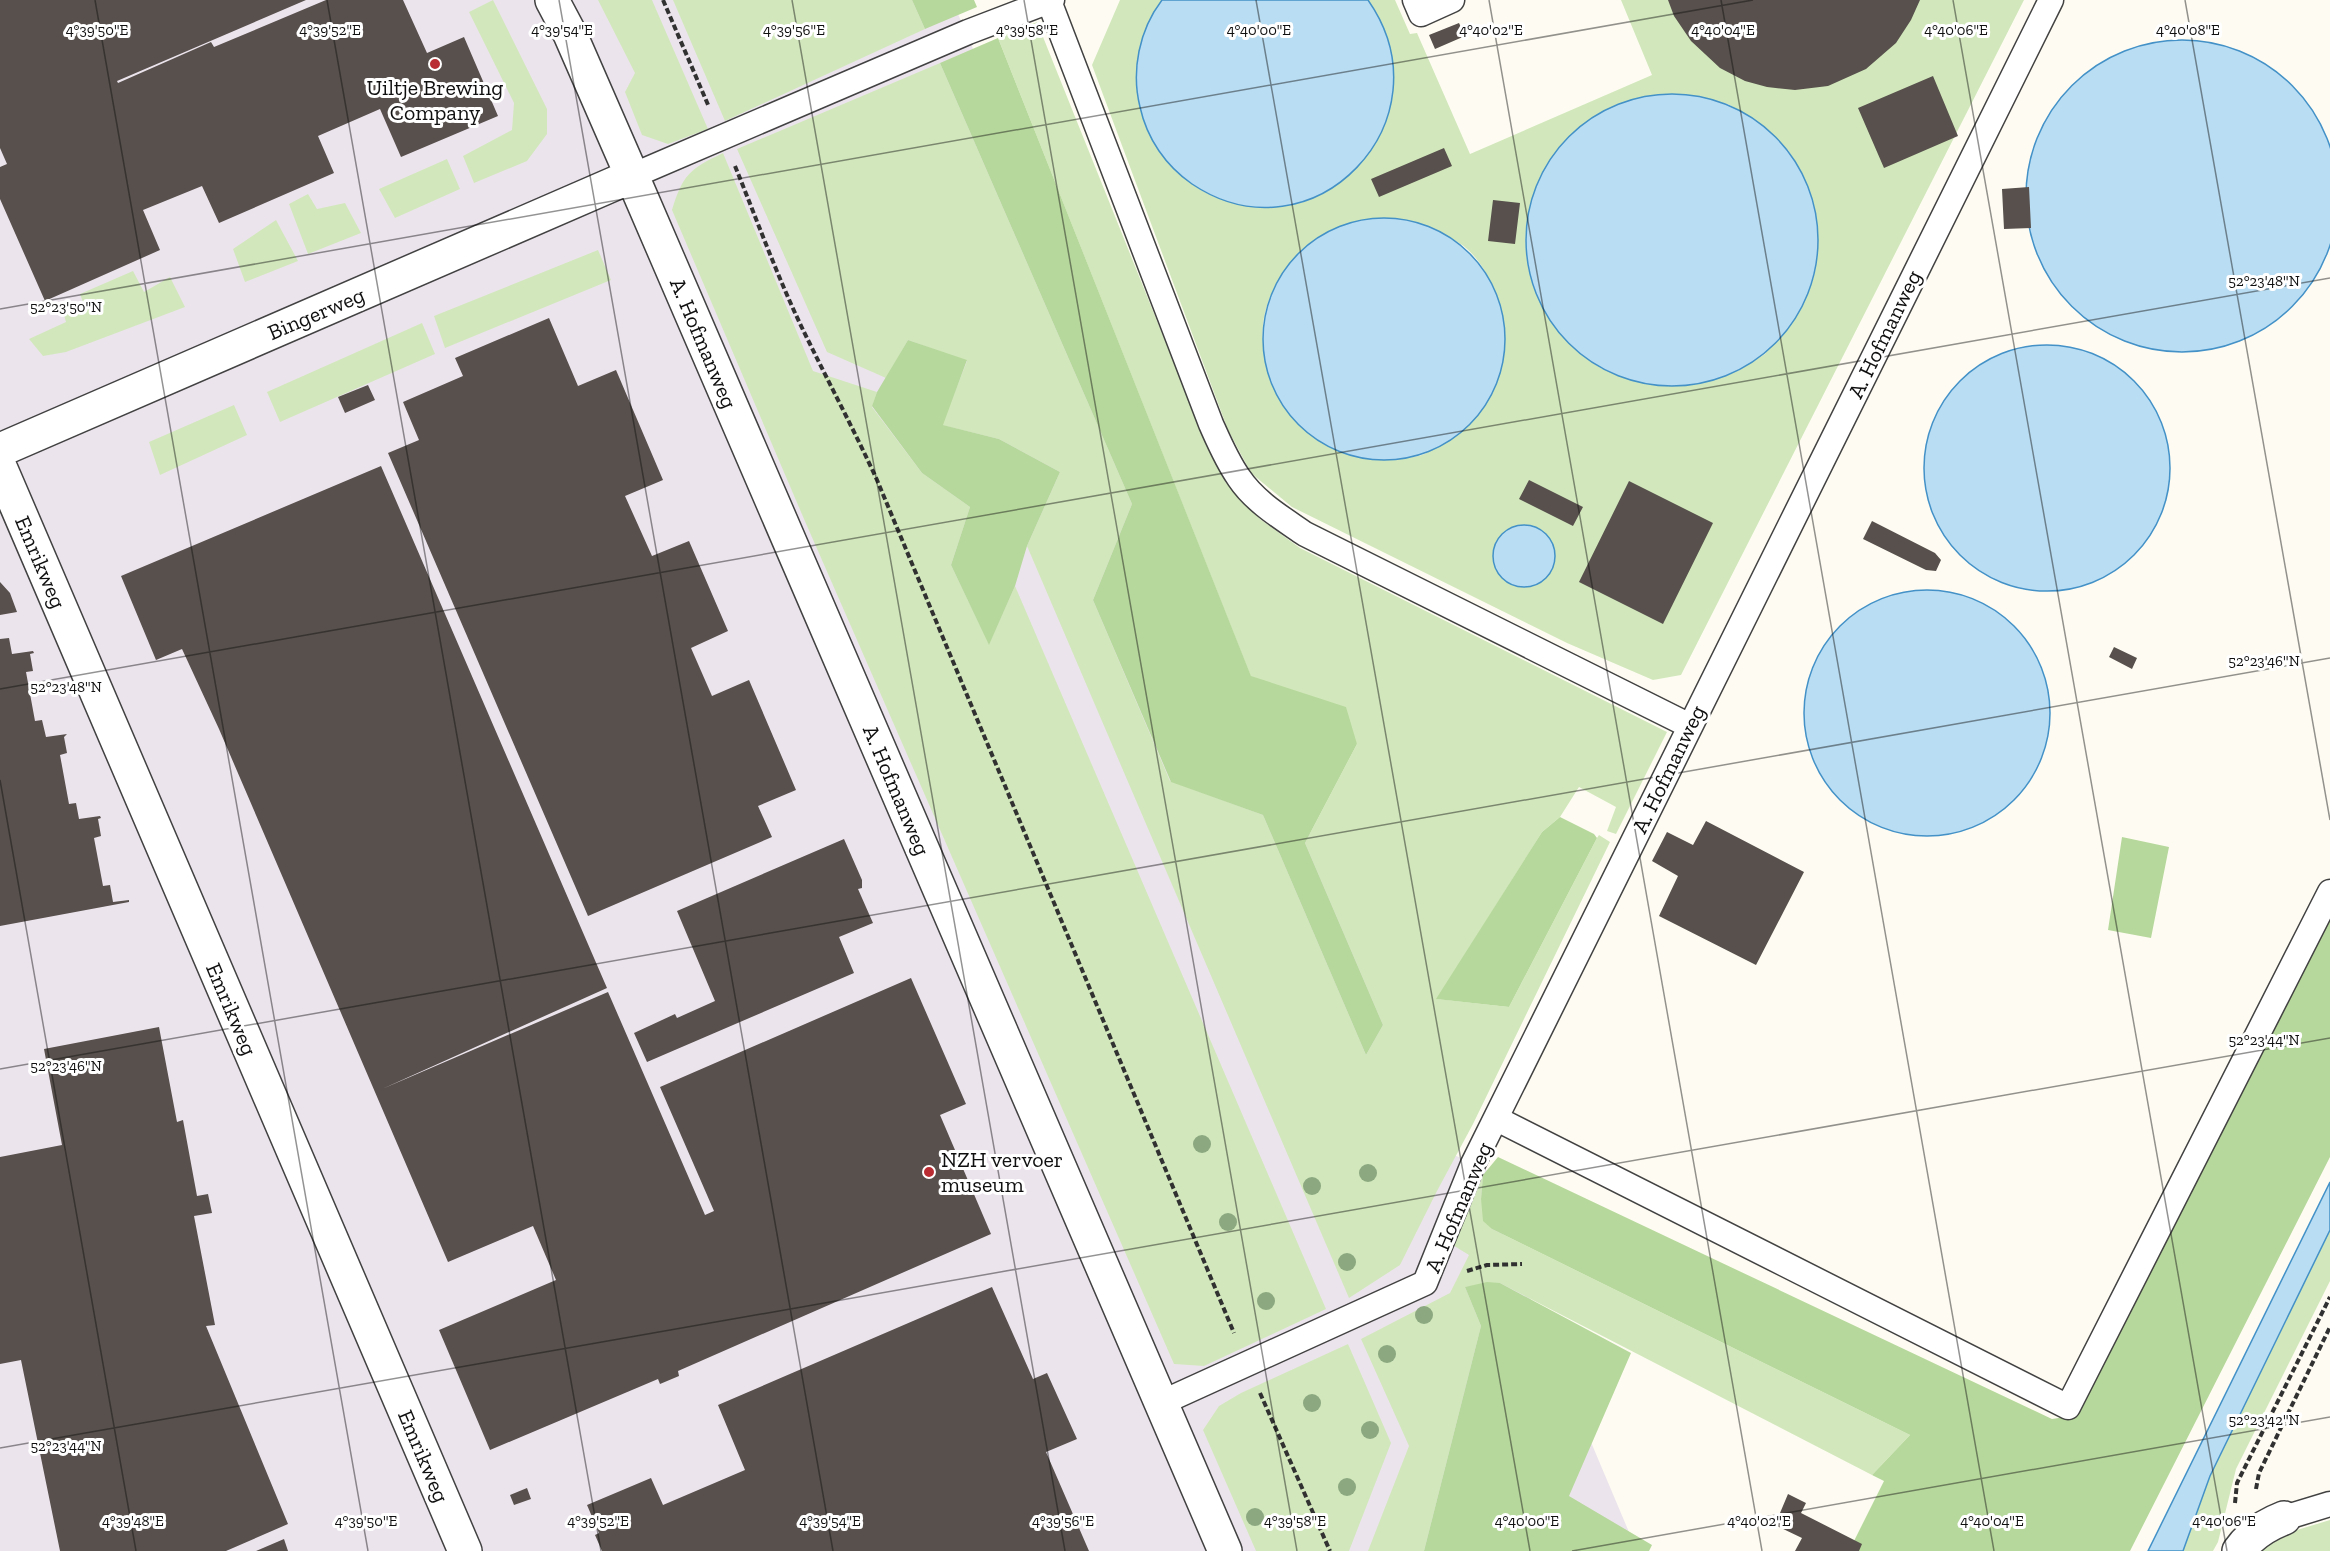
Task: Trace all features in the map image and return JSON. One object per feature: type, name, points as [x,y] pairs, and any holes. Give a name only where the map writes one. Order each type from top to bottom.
[{"type":"street","name":"A. Hofmanweg","points":[[552,0],[570,34],[632,176],[1225,1551]]},
{"type":"street","name":"Bingerweg","points":[[0,450],[632,176]]},
{"type":"street","name":"Emrikweg","points":[[0,467],[465,1551]]},
{"type":"street","points":[[2239,1551],[2246,1541],[2277,1521]]},
{"type":"lane","points":[[1415,0],[1421,14],[1452,0]]},
{"type":"lane","name":"A. Hofmanweg","points":[[1161,1403],[1425,1283],[1473,1164],[2051,0]]},
{"type":"lane","points":[[632,176],[968,32],[1050,1],[1211,424],[1240,480],[1257,498],[1305,534],[1690,726]]},
{"type":"lane","points":[[1497,1119],[2068,1407],[2330,892]]},
{"type":"lane","points":[[2277,1521],[2330,1504]]},
{"type":"path","points":[[663,0],[809,344],[828,377],[837,402],[877,480],[1247,1364],[1330,1551]]},
{"type":"path","points":[[1425,1283],[1487,1265],[1522,1264]]},
{"type":"path","points":[[2234,1506],[2238,1483],[2330,1297]]},
{"type":"path","points":[[2277,1521],[2256,1489],[2259,1473],[2330,1327]]},
{"type":"shaded area","points":[[0,0],[952,0],[1448,1152],[1493,1173],[1493,1210],[1637,1551],[0,1551]]},
{"type":"green space","points":[[493,0],[547,109],[547,134],[527,161],[474,183],[463,156],[512,130],[514,103],[469,12]]},
{"type":"green space","points":[[598,0],[652,0],[708,129],[668,144],[642,135],[625,92],[635,73]]},
{"type":"green space","points":[[673,0],[912,0],[925,29],[725,121]]},
{"type":"green space","points":[[912,0],[974,0],[977,7],[925,29]]},
{"type":"green space","points":[[1120,0],[1162,0],[1147,33],[1137,72],[1139,102],[1153,140],[1181,175],[1205,192],[1229,201],[1270,206],[1288,205],[1300,203],[1321,194],[1340,181],[1356,166],[1380,136],[1391,99],[1391,60],[1386,35],[1368,0],[1395,0],[1410,34],[1417,33],[1470,154],[1652,75],[1621,0],[2024,0],[1681,675],[1653,680],[1567,643],[1292,507],[1251,473],[1228,430],[1092,65]],"holes":[[[1664,94],[1686,95],[1728,104],[1756,121],[1788,150],[1812,198],[1818,251],[1812,283],[1765,354],[1738,371],[1602,369],[1580,353],[1561,334],[1546,313],[1535,290],[1528,265],[1526,239],[1529,213],[1537,186],[1558,149],[1576,130],[1586,124],[1633,101]],[[1377,218],[1434,232],[1464,246],[1475,257],[1492,284],[1502,315],[1504,356],[1434,447],[1425,454],[1415,457],[1378,459],[1355,456],[1325,443],[1304,429],[1285,406],[1263,343],[1266,308],[1272,292],[1292,261],[1318,237],[1333,229]]]},
{"type":"green space","points":[[1037,22],[1206,443],[1226,483],[1260,519],[1300,548],[1667,732],[1616,834],[1607,831],[1616,807],[1579,787],[1560,817],[1542,832],[1437,999],[1509,1007],[1597,838],[1599,835],[1610,842],[1473,1124],[1400,1265],[1349,1298],[1027,546],[1060,472],[999,439],[942,425],[967,361],[908,340],[886,378],[827,352],[737,149],[940,63],[1132,504],[1093,600],[1170,781],[1263,815],[1366,1055],[1383,1025],[1305,843],[1357,744],[1272,684],[1251,677],[998,38]]},
{"type":"green space","points":[[998,38],[1251,676],[1346,707],[1357,744],[1305,843],[1383,1025],[1366,1055],[1263,815],[1171,782],[1093,600],[1132,504],[940,63]]},
{"type":"green space","points":[[723,153],[813,371],[877,392],[872,407],[922,473],[970,507],[951,565],[989,644],[1015,586],[1326,1309],[1204,1366],[1174,1364],[804,519],[672,210],[680,188],[689,174]]},
{"type":"green space","points":[[447,159],[460,189],[395,218],[379,189]]},
{"type":"green space","points":[[308,194],[317,209],[345,203],[361,233],[308,254],[289,204]]},
{"type":"green space","points":[[276,220],[298,261],[245,282],[233,249]]},
{"type":"green space","points":[[598,250],[611,280],[445,348],[434,316]]},
{"type":"green space","points":[[133,271],[144,292],[170,277],[185,307],[66,352],[43,356],[29,339],[66,322],[63,312],[83,302],[80,294]]},
{"type":"green space","points":[[422,323],[435,354],[280,422],[267,392]]},
{"type":"green space","points":[[908,340],[967,360],[943,425],[999,439],[1060,472],[1027,546],[1015,586],[989,645],[951,565],[970,507],[922,473],[872,406],[877,392]]},
{"type":"green space","points":[[234,405],[247,435],[160,475],[149,442]]},
{"type":"green space","points":[[1560,817],[1594,834],[1597,838],[1509,1007],[1436,999],[1542,832]]},
{"type":"green space","points":[[2122,837],[2169,847],[2151,938],[2108,930]]},
{"type":"green space","points":[[2330,913],[2330,1157],[2130,1551],[1849,1551],[1884,1481],[1872,1475],[1910,1435],[1492,1229],[1483,1221],[1481,1199],[1483,1175],[1498,1157],[2052,1419],[2065,1417]]},
{"type":"green space","points":[[1483,1175],[1481,1199],[1492,1229],[1910,1435],[1872,1475],[1500,1283],[1465,1287],[1481,1326],[1424,1551],[1368,1551],[1409,1446],[1361,1339],[1450,1293],[1469,1255],[1451,1244],[1465,1207]]},
{"type":"green space","points":[[2330,1230],[2330,1281],[2236,1469],[2218,1542],[2213,1551],[2183,1551],[2210,1476]]},
{"type":"green space","points":[[1487,1282],[1500,1283],[1631,1353],[1569,1496],[1652,1545],[1649,1551],[1424,1551],[1481,1326],[1465,1287]]},
{"type":"green space","points":[[1348,1344],[1391,1443],[1349,1551],[1256,1551],[1203,1430],[1219,1406],[1241,1393]]},
{"type":"green space","points":[[2330,1520],[2330,1551],[2252,1551],[2274,1537]]},
{"type":"water","points":[[1162,0],[1368,0],[1390,46],[1393,91],[1381,132],[1357,167],[1323,193],[1282,206],[1238,204],[1192,184],[1183,177],[1166,160],[1153,141],[1143,119],[1137,93],[1139,51],[1148,24]]},
{"type":"water","points":[[2167,40],[2197,40],[2242,51],[2269,66],[2293,85],[2312,109],[2327,136],[2338,181],[2338,211],[2327,256],[2312,283],[2293,307],[2269,326],[2242,341],[2197,352],[2167,352],[2137,346],[2108,334],[2083,317],[2061,295],[2044,270],[2032,241],[2026,211],[2026,181],[2032,151],[2044,122],[2061,97],[2083,75],[2108,58],[2137,46]]},
{"type":"water","points":[[1672,94],[1714,100],[1741,111],[1765,127],[1785,147],[1801,171],[1812,198],[1818,240],[1812,282],[1801,309],[1785,333],[1765,353],[1741,369],[1714,380],[1672,386],[1630,380],[1603,369],[1579,353],[1559,333],[1543,309],[1532,282],[1526,240],[1532,198],[1543,171],[1559,147],[1579,127],[1603,111],[1630,100]]},
{"type":"water","points":[[1384,218],[1408,221],[1441,233],[1461,246],[1477,262],[1490,282],[1499,304],[1505,339],[1502,363],[1490,396],[1477,416],[1461,432],[1441,445],[1419,454],[1384,460],[1360,457],[1327,445],[1307,432],[1291,416],[1278,396],[1269,374],[1263,339],[1266,315],[1278,282],[1291,262],[1307,246],[1327,233],[1349,224]]},
{"type":"water","points":[[2059,345],[2083,350],[2105,359],[2116,365],[2134,381],[2150,399],[2161,421],[2168,444],[2170,468],[2168,492],[2161,515],[2150,537],[2134,555],[2116,571],[2083,586],[2059,591],[2035,591],[2011,586],[1978,571],[1944,537],[1933,515],[1926,492],[1924,456],[1929,432],[1944,399],[1978,365],[2000,354],[2023,347]]},
{"type":"water","points":[[1524,525],[1541,530],[1546,534],[1550,539],[1555,556],[1550,573],[1546,578],[1541,582],[1524,587],[1507,582],[1502,578],[1498,573],[1493,556],[1498,539],[1502,534],[1507,530]]},
{"type":"water","points":[[1927,590],[1951,593],[1974,600],[1995,611],[2014,626],[2029,645],[2040,666],[2047,689],[2050,713],[2047,737],[2040,760],[2029,781],[2014,800],[1995,815],[1974,826],[1951,833],[1927,836],[1903,833],[1880,826],[1859,815],[1840,800],[1825,781],[1814,760],[1807,737],[1804,713],[1807,689],[1814,666],[1825,645],[1840,626],[1859,611],[1880,600],[1903,593]]},
{"type":"water","points":[[2330,1182],[2330,1230],[2210,1476],[2183,1551],[2148,1551]]},
{"type":"building","points":[[0,0],[306,0],[117,81],[118,83],[211,42],[214,47],[326,0],[403,0],[427,53],[464,37],[498,116],[401,157],[380,109],[318,136],[334,173],[219,223],[202,186],[143,210],[160,250],[45,301],[0,199],[0,167],[7,164],[0,148]]},
{"type":"building","points":[[1668,0],[1920,0],[1911,20],[1896,43],[1866,69],[1828,86],[1795,90],[1767,87],[1745,81],[1720,68],[1691,41],[1674,16]]},
{"type":"building","points":[[1459,23],[1465,36],[1435,49],[1429,35]]},
{"type":"building","points":[[1933,76],[1958,136],[1884,168],[1858,108]]},
{"type":"building","points":[[1444,148],[1452,166],[1379,197],[1371,179]]},
{"type":"building","points":[[2029,187],[2031,228],[2004,229],[2002,189]]},
{"type":"building","points":[[1493,200],[1520,203],[1515,244],[1488,241]]},
{"type":"building","points":[[549,318],[578,386],[616,370],[663,480],[625,496],[652,556],[689,541],[728,631],[691,648],[712,696],[749,680],[796,790],[758,806],[772,837],[588,916],[388,453],[419,440],[403,402],[463,376],[455,358]]},
{"type":"building","points":[[368,385],[375,400],[345,413],[338,397]]},
{"type":"building","points":[[381,466],[607,988],[382,1089],[608,992],[705,1215],[714,1211],[660,1087],[911,978],[966,1104],[940,1115],[991,1234],[678,1371],[679,1376],[660,1384],[658,1379],[490,1450],[439,1330],[556,1280],[533,1226],[448,1262],[219,729],[182,649],[156,660],[121,576]]},
{"type":"building","points":[[1529,480],[1583,507],[1573,526],[1519,499]]},
{"type":"building","points":[[1629,481],[1713,523],[1663,624],[1579,582]]},
{"type":"building","points":[[1872,521],[1935,553],[1941,560],[1936,571],[1926,570],[1863,539]]},
{"type":"building","points":[[0,582],[10,593],[17,612],[0,615]]},
{"type":"building","points":[[9,638],[12,654],[33,651],[34,653],[30,654],[33,671],[26,672],[35,721],[42,720],[46,737],[67,734],[64,737],[67,753],[60,755],[69,804],[76,803],[79,819],[100,816],[101,818],[98,819],[101,836],[94,838],[103,886],[110,885],[113,902],[129,900],[129,902],[0,926],[0,639]]},
{"type":"building","points":[[2114,647],[2137,658],[2132,669],[2109,657]]},
{"type":"building","points":[[1706,821],[1804,872],[1756,965],[1659,916],[1678,876],[1652,861],[1667,832],[1693,845]]},
{"type":"building","points":[[844,839],[862,880],[862,888],[858,889],[873,923],[839,937],[854,973],[647,1062],[634,1033],[675,1014],[677,1018],[715,1001],[677,911]]},
{"type":"building","points":[[159,1027],[177,1122],[183,1120],[197,1196],[208,1194],[212,1213],[194,1216],[215,1325],[206,1326],[288,1524],[226,1551],[60,1551],[21,1360],[0,1364],[0,1157],[62,1145],[44,1049]]},
{"type":"building","points":[[992,1287],[1033,1379],[1047,1373],[1077,1439],[1046,1452],[1089,1551],[602,1551],[595,1535],[599,1533],[587,1505],[651,1478],[663,1505],[745,1470],[718,1405]]},
{"type":"building","points":[[527,1488],[531,1499],[514,1505],[510,1495]]},
{"type":"building","points":[[1788,1494],[1806,1503],[1801,1513],[1862,1544],[1859,1551],[1795,1551],[1802,1538],[1775,1525]]},
{"type":"building","points":[[284,1539],[288,1551],[256,1551]]},
{"type":"place","name":"Uiltje Brewing Company","points":[[435,64]]},
{"type":"place","name":"NZH vervoer museum","points":[[929,1172]]}]
